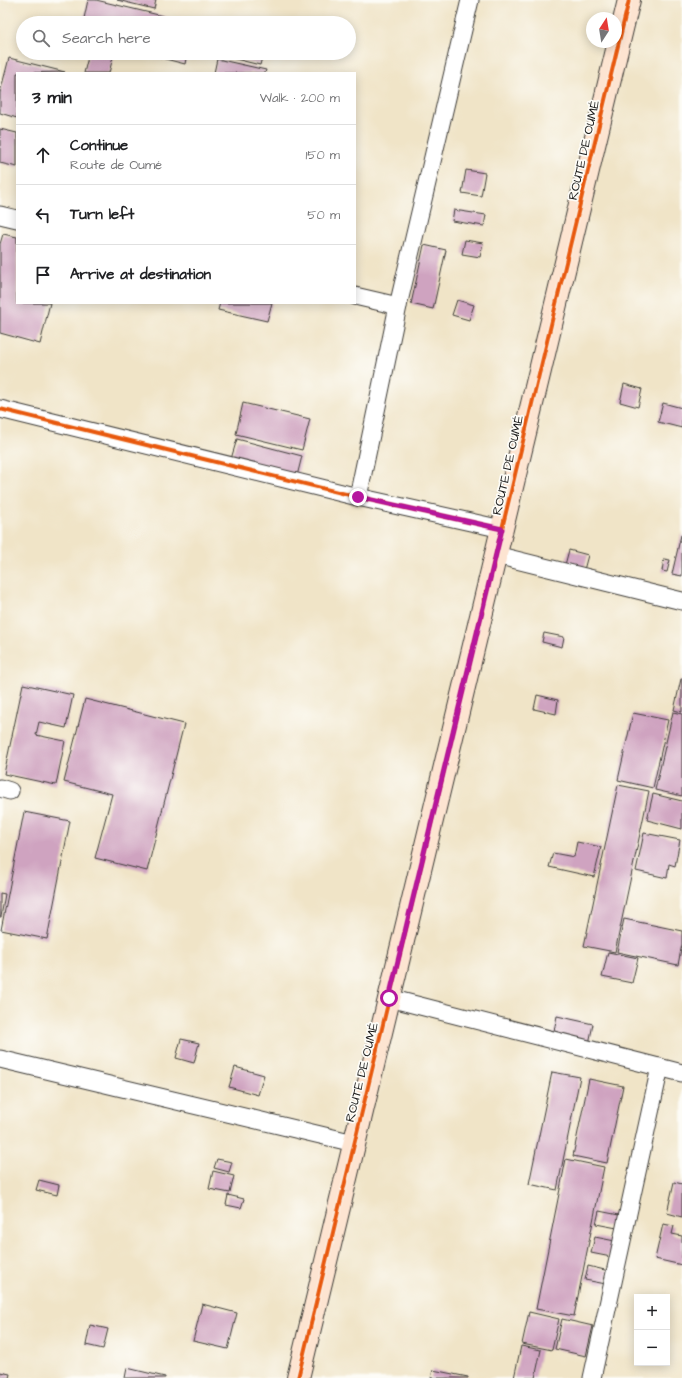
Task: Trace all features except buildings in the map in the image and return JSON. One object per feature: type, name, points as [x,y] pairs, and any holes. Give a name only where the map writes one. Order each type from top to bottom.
[{"type":"street","points":[[358,497],[398,306],[470,0]]},
{"type":"street","name":"ROUTE DE OUMÉ","points":[[298,1378],[629,0]]},
{"type":"street","points":[[0,215],[16,218]]},
{"type":"street","points":[[356,296],[398,306]]},
{"type":"street","points":[[0,409],[358,497],[502,529]]},
{"type":"street","points":[[496,555],[682,601]]},
{"type":"street","points":[[389,998],[682,1073]]},
{"type":"street","points":[[0,1059],[354,1143]]},
{"type":"street","points":[[592,1378],[660,1067]]},
{"type":"cycle path","points":[[298,1378],[629,0]]},
{"type":"cycle path","points":[[0,409],[358,497],[502,529]]},
{"type":"route","points":[[358,497],[502,529],[389,998]]}]
